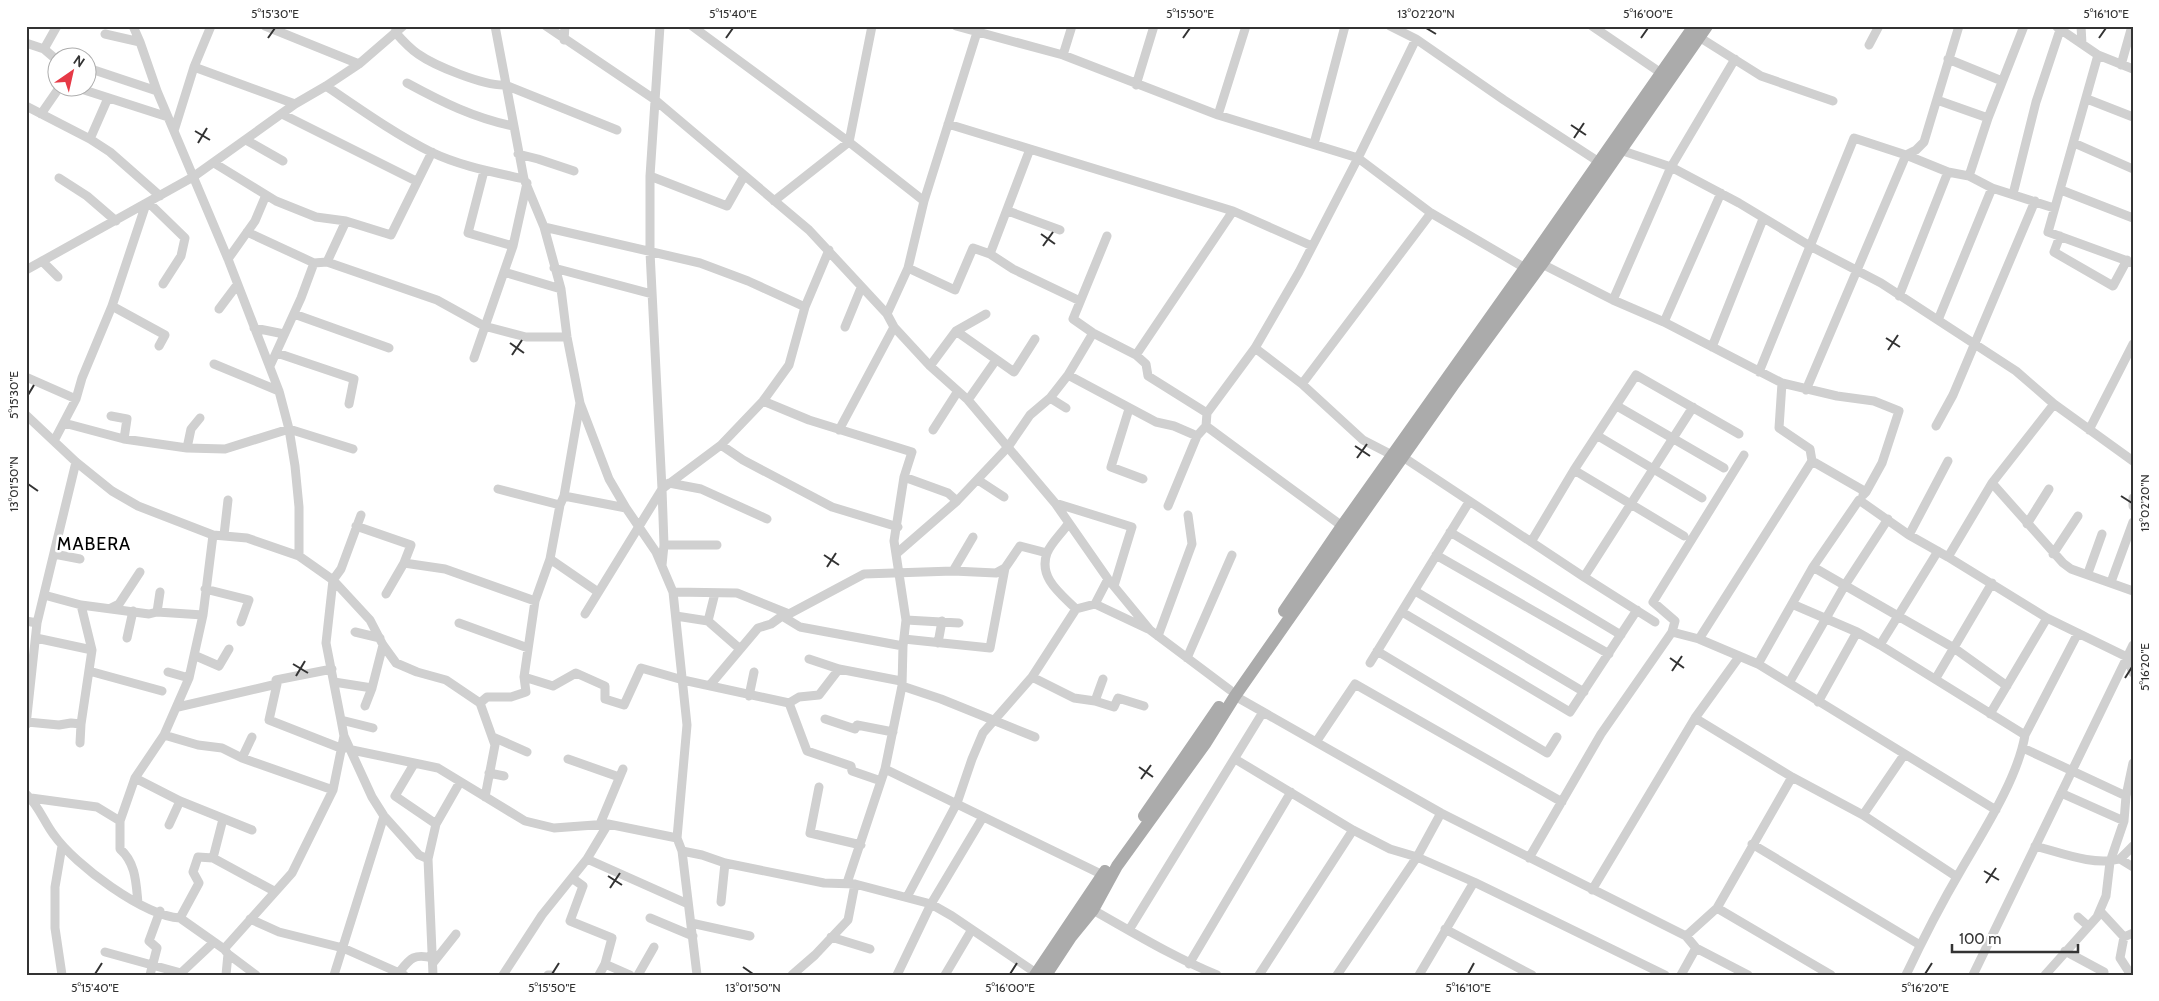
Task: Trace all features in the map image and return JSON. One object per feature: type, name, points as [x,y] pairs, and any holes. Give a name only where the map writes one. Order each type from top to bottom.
[{"type":"main road","points":[[1039,974],[1103,875],[1233,693],[1660,73],[1697,32],[1707,26]]},
{"type":"main road","points":[[1397,456],[1542,264],[1620,150],[1697,32]]},
{"type":"main road","points":[[1039,974],[1093,910],[1118,866],[1205,744],[1233,693],[1342,526],[1360,509]]},
{"type":"street","points":[[44,49],[56,26]]},
{"type":"street","points":[[133,26],[157,91],[228,259],[279,391],[289,429],[299,507],[299,556]]},
{"type":"street","points":[[174,131],[194,68],[210,26]]},
{"type":"street","points":[[265,26],[358,64]]},
{"type":"street","points":[[495,26],[518,154],[526,181],[544,226],[561,289],[567,337],[580,403],[609,479],[656,552],[673,592],[687,725],[677,838],[682,852],[697,975]]},
{"type":"street","points":[[546,26],[564,40],[654,99],[829,250],[886,314],[894,327],[930,366],[968,400],[1008,447],[1055,503],[1068,524],[1111,582],[1150,630]]},
{"type":"street","points":[[564,40],[566,26]]},
{"type":"street","points":[[660,26],[650,176],[650,252],[665,486],[662,568]]},
{"type":"street","points":[[692,26],[849,142],[924,201]]},
{"type":"street","points":[[774,201],[849,142],[872,26]]},
{"type":"street","points":[[956,26],[978,29],[1063,55],[1136,85],[1218,115],[1358,158],[1431,213],[1525,268]]},
{"type":"street","points":[[1063,55],[1072,26]]},
{"type":"street","points":[[1136,85],[1154,26]]},
{"type":"street","points":[[1218,115],[1246,26]]},
{"type":"street","points":[[1314,144],[1345,26]]},
{"type":"street","points":[[1390,26],[1416,39],[1504,100],[1599,162]]},
{"type":"street","points":[[1592,26],[1660,73]]},
{"type":"street","points":[[1869,45],[1879,26]]},
{"type":"street","points":[[1806,390],[1906,155],[1916,150],[1924,142],[1959,26]]},
{"type":"street","points":[[1969,176],[1988,118],[2024,26]]},
{"type":"street","points":[[2081,26],[2082,44]]},
{"type":"street","points":[[2013,194],[2036,102],[2058,28],[2098,55],[2133,69]]},
{"type":"street","points":[[2121,64],[2132,28]]},
{"type":"street","points":[[28,267],[194,177],[295,104],[358,64],[399,29],[418,55],[443,67],[496,86],[505,85],[617,130]]},
{"type":"street","points":[[886,314],[908,268],[924,201],[978,29]]},
{"type":"street","points":[[1697,32],[1735,60],[1762,76],[1833,101]]},
{"type":"street","points":[[105,34],[140,42]]},
{"type":"street","points":[[1168,506],[1197,436],[1206,426],[1207,413],[1255,348],[1312,246],[1358,158],[1416,39]]},
{"type":"street","points":[[26,43],[44,49],[48,52]]},
{"type":"street","points":[[2060,236],[2054,252],[2114,286],[2130,261],[2060,236],[2048,232],[2098,55]]},
{"type":"street","points":[[1948,59],[2002,81]]},
{"type":"street","points":[[1613,300],[1671,167],[1735,60]]},
{"type":"street","points":[[194,68],[295,104]]},
{"type":"street","points":[[98,71],[157,91]]},
{"type":"street","points":[[407,83],[464,112],[491,122],[512,126]]},
{"type":"street","points":[[326,86],[432,152],[484,171],[526,181]]},
{"type":"street","points":[[98,95],[168,117]]},
{"type":"street","points":[[41,114],[51,98]]},
{"type":"street","points":[[90,139],[108,98]]},
{"type":"street","points":[[2087,99],[2133,117]]},
{"type":"street","points":[[1937,100],[1988,118]]},
{"type":"street","points":[[26,106],[90,139],[110,152],[160,196]]},
{"type":"street","points":[[282,114],[416,181]]},
{"type":"street","points":[[948,124],[1233,211],[1312,246]]},
{"type":"street","points":[[1759,372],[1854,138],[1906,155],[1948,172],[1969,176],[1992,188],[2054,208]]},
{"type":"street","points":[[246,140],[283,161]]},
{"type":"street","points":[[2074,143],[2133,169]]},
{"type":"street","points":[[990,254],[1008,211],[1030,149]]},
{"type":"street","points":[[1620,150],[1671,167],[1721,193],[1810,246],[1881,283],[2016,371],[2054,404],[2133,462]]},
{"type":"street","points":[[214,163],[266,195],[316,218],[346,221],[391,235],[416,181],[432,152]]},
{"type":"street","points":[[518,154],[538,158],[574,171]]},
{"type":"street","points":[[484,171],[468,233],[513,246]]},
{"type":"street","points":[[1899,296],[1948,172]]},
{"type":"street","points":[[650,176],[727,206],[744,176]]},
{"type":"street","points":[[59,178],[87,196],[116,220]]},
{"type":"street","points":[[474,358],[513,246],[526,181]]},
{"type":"street","points":[[1938,320],[1992,188]]},
{"type":"street","points":[[2061,190],[2133,218]]},
{"type":"street","points":[[1664,322],[1721,193]]},
{"type":"street","points":[[228,259],[247,232],[266,195]]},
{"type":"street","points":[[1936,426],[1953,395],[1972,344],[2035,201]]},
{"type":"street","points":[[148,203],[185,238],[181,256],[163,284]]},
{"type":"street","points":[[54,441],[76,399],[82,378],[112,306],[148,203]]},
{"type":"street","points":[[1008,211],[1060,230]]},
{"type":"street","points":[[1136,355],[1233,211]]},
{"type":"street","points":[[1302,384],[1431,213]]},
{"type":"street","points":[[1712,346],[1763,218]]},
{"type":"street","points":[[327,262],[346,221]]},
{"type":"street","points":[[544,226],[700,263],[748,281],[805,307]]},
{"type":"street","points":[[247,232],[314,263],[327,262],[437,300],[484,326],[526,337],[567,337]]},
{"type":"street","points":[[1107,236],[1073,320],[1093,333],[1136,355],[1146,364],[1148,376],[1207,413]]},
{"type":"street","points":[[908,268],[955,290],[973,248],[990,254],[1013,269],[1080,301]]},
{"type":"street","points":[[584,614],[665,486],[721,445],[763,401],[789,364],[805,307],[829,250]]},
{"type":"street","points":[[42,261],[58,277]]},
{"type":"street","points":[[270,366],[278,353],[314,263]]},
{"type":"street","points":[[1542,264],[1613,300],[1664,322],[1782,383],[1806,390],[1874,401],[1899,411],[1882,463],[1866,492],[1813,567],[1758,664]]},
{"type":"street","points":[[554,268],[652,294]]},
{"type":"street","points":[[504,272],[561,289]]},
{"type":"street","points":[[219,309],[237,286]]},
{"type":"street","points":[[845,327],[861,288]]},
{"type":"street","points":[[112,306],[164,335],[159,346]]},
{"type":"street","points":[[294,314],[389,348]]},
{"type":"street","points":[[930,366],[956,331],[986,314]]},
{"type":"street","points":[[839,430],[894,327]]},
{"type":"street","points":[[254,328],[284,334]]},
{"type":"street","points":[[956,331],[1014,372],[1035,339]]},
{"type":"street","points":[[896,554],[957,501],[1008,447],[1030,415],[1050,398],[1068,375],[1093,333]]},
{"type":"street","points":[[2089,430],[2133,344]]},
{"type":"street","points":[[1255,348],[1302,384],[1363,440],[1397,456],[1656,622]]},
{"type":"street","points":[[278,353],[354,379],[349,404]]},
{"type":"street","points":[[968,400],[996,360]]},
{"type":"street","points":[[214,364],[279,391]]},
{"type":"street","points":[[1068,375],[1156,422],[1174,426],[1197,436]]},
{"type":"street","points":[[1531,542],[1574,470],[1598,436],[1636,375],[1739,434]]},
{"type":"street","points":[[26,376],[76,399]]},
{"type":"street","points":[[1699,639],[1812,461],[1810,448],[1779,428],[1782,383]]},
{"type":"street","points":[[933,430],[958,391]]},
{"type":"street","points":[[1050,398],[1066,408]]},
{"type":"street","points":[[763,401],[839,430],[912,452],[904,477],[898,527],[894,541],[906,620],[901,683],[885,769],[851,884],[848,920],[797,974]]},
{"type":"street","points":[[480,704],[487,697],[511,697],[526,692],[524,677],[535,601],[550,559],[560,505],[564,496],[580,403]]},
{"type":"street","points":[[1948,557],[1992,483],[2054,404]]},
{"type":"street","points":[[1617,406],[1724,468]]},
{"type":"street","points":[[1584,577],[1693,407]]},
{"type":"street","points":[[1129,409],[1111,467],[1143,479]]},
{"type":"street","points":[[26,415],[76,462],[112,491],[138,506],[213,534],[247,538],[299,556],[333,580],[370,620],[396,663],[417,672],[446,680],[480,704],[495,745],[485,797]]},
{"type":"street","points":[[111,416],[127,418],[124,439]]},
{"type":"street","points":[[187,448],[190,429],[200,418]]},
{"type":"street","points":[[64,423],[124,439],[187,448],[225,449],[289,429],[353,449]]},
{"type":"street","points":[[1206,426],[1342,526]]},
{"type":"street","points":[[1598,436],[1702,498]]},
{"type":"street","points":[[721,445],[743,460],[832,507],[898,527]]},
{"type":"street","points":[[1529,858],[1601,734],[1672,632],[1674,621],[1653,602],[1744,455]]},
{"type":"street","points":[[1812,461],[1866,492]]},
{"type":"street","points":[[76,462],[37,623],[27,723],[82,724]]},
{"type":"street","points":[[1909,535],[1948,462]]},
{"type":"street","points":[[1574,470],[1684,536]]},
{"type":"street","points":[[904,477],[948,493],[957,501]]},
{"type":"street","points":[[978,480],[1004,497]]},
{"type":"street","points":[[1992,483],[2053,554],[2071,568],[2133,591]]},
{"type":"street","points":[[665,486],[701,490],[767,519]]},
{"type":"street","points":[[498,489],[560,505]]},
{"type":"street","points":[[2027,524],[2049,489]]},
{"type":"street","points":[[564,496],[626,508]]},
{"type":"street","points":[[2133,498],[2133,506]]},
{"type":"street","points":[[224,535],[228,500]]},
{"type":"street","points":[[1859,500],[1909,535],[1992,583],[2047,618],[2127,657],[2133,672]]},
{"type":"street","points":[[1370,663],[1469,502]]},
{"type":"street","points":[[907,896],[957,803],[983,733],[1032,677],[1076,609],[1095,604],[1111,582],[1132,527],[1055,503]]},
{"type":"street","points":[[361,515],[341,569],[333,580],[326,643],[344,736],[348,750],[384,816],[419,855],[428,858]]},
{"type":"street","points":[[1158,636],[1192,544],[1188,515]]},
{"type":"street","points":[[2053,554],[2078,516]]},
{"type":"street","points":[[1788,683],[1845,585],[1888,519]]},
{"type":"street","points":[[2111,582],[2133,522]]},
{"type":"street","points":[[1068,524],[1047,553],[1046,576],[1051,585],[1076,609]]},
{"type":"street","points":[[356,526],[411,545],[404,563],[386,594]]},
{"type":"street","points":[[1450,532],[1621,635]]},
{"type":"street","points":[[138,903],[135,872],[125,852],[120,849],[120,820],[135,778],[164,735],[178,707],[189,678],[196,656],[203,615],[213,534]]},
{"type":"street","points":[[2088,573],[2102,534]]},
{"type":"street","points":[[953,571],[973,537]]},
{"type":"street","points":[[664,545],[717,545]]},
{"type":"street","points":[[673,592],[737,593],[786,615],[800,627],[903,642],[990,648],[1005,568],[1020,546],[1047,553]]},
{"type":"street","points":[[1880,645],[1938,551]]},
{"type":"street","points":[[54,554],[80,559]]},
{"type":"street","points":[[1436,555],[1609,654]]},
{"type":"street","points":[[1187,658],[1232,556]]},
{"type":"street","points":[[550,559],[598,592]]},
{"type":"street","points":[[404,563],[445,569],[535,601]]},
{"type":"street","points":[[1813,567],[1954,648],[2008,686]]},
{"type":"street","points":[[710,684],[758,628],[771,624],[864,574],[898,571],[996,573],[1005,568]]},
{"type":"street","points":[[111,608],[119,604],[140,572]]},
{"type":"street","points":[[1936,678],[1992,583]]},
{"type":"street","points":[[205,589],[249,600],[241,622]]},
{"type":"street","points":[[1415,591],[1584,692]]},
{"type":"street","points":[[157,612],[160,592]]},
{"type":"street","points":[[708,621],[715,593]]},
{"type":"street","points":[[44,595],[81,605],[149,614],[157,612],[203,615]]},
{"type":"street","points":[[1095,604],[1150,630],[1233,693],[1263,712],[1441,813],[1686,936],[1696,948],[1748,975]]},
{"type":"street","points":[[1792,604],[1857,632],[1936,678],[2024,735]]},
{"type":"street","points":[[80,742],[92,650],[81,605]]},
{"type":"street","points":[[1402,612],[1570,712],[1637,610]]},
{"type":"street","points":[[127,638],[133,611]]},
{"type":"street","points":[[676,616],[708,621],[740,649]]},
{"type":"street","points":[[1990,714],[2047,618]]},
{"type":"street","points":[[906,620],[959,623]]},
{"type":"street","points":[[26,621],[37,623]]},
{"type":"street","points":[[938,643],[942,621]]},
{"type":"street","points":[[459,623],[528,648]]},
{"type":"street","points":[[355,632],[382,642]]},
{"type":"street","points":[[1672,632],[1699,639],[1758,664],[1996,810]]},
{"type":"street","points":[[1818,702],[1857,632]]},
{"type":"street","points":[[1906,975],[1957,877],[1996,810],[2022,748],[2024,735],[2078,633]]},
{"type":"street","points":[[36,638],[92,650]]},
{"type":"street","points":[[365,706],[372,688],[382,642]]},
{"type":"street","points":[[1974,975],[2133,645]]},
{"type":"street","points":[[196,656],[219,666],[229,649]]},
{"type":"street","points":[[1378,651],[1547,753],[1557,737]]},
{"type":"street","points":[[1592,890],[1695,718],[1739,657]]},
{"type":"street","points":[[809,659],[840,669],[901,683],[1035,737]]},
{"type":"street","points":[[524,677],[553,686],[576,673],[605,686],[605,699],[624,705],[641,668],[683,680],[710,684],[748,696],[789,704],[799,697],[819,695],[840,669]]},
{"type":"street","points":[[332,669],[276,680],[277,684],[269,720],[348,750],[438,768],[525,821],[554,828],[604,824],[677,838]]},
{"type":"street","points":[[89,672],[162,691]]},
{"type":"street","points":[[168,672],[189,678]]},
{"type":"street","points":[[748,696],[754,672]]},
{"type":"street","points":[[1032,677],[1074,698],[1095,701],[1114,707],[1118,698],[1144,706]]},
{"type":"street","points":[[1095,701],[1103,680]]},
{"type":"street","points":[[334,682],[372,688]]},
{"type":"street","points":[[178,707],[277,684]]},
{"type":"street","points":[[1316,742],[1355,684],[1562,802]]},
{"type":"street","points":[[789,704],[807,751],[851,766],[852,770],[881,781]]},
{"type":"street","points":[[1129,930],[1263,712]]},
{"type":"street","points":[[1695,718],[1792,778],[1863,815],[1957,877]]},
{"type":"street","points":[[825,719],[855,729],[857,725],[893,732]]},
{"type":"street","points":[[341,720],[373,728]]},
{"type":"street","points":[[164,735],[198,745],[222,748],[242,758],[333,790]]},
{"type":"street","points":[[242,758],[252,737]]},
{"type":"street","points":[[493,737],[527,752]]},
{"type":"street","points":[[2022,748],[2126,796]]},
{"type":"street","points":[[226,975],[226,951],[274,890],[292,873],[333,790],[348,750]]},
{"type":"street","points":[[1863,815],[1904,755]]},
{"type":"street","points":[[502,975],[542,915],[587,859],[604,824],[621,773],[568,759]]},
{"type":"street","points":[[1235,759],[1353,830],[1390,849],[1417,856],[1474,882],[1665,975]]},
{"type":"street","points":[[2045,975],[2100,911],[2106,896],[2110,862],[2124,821],[2126,796],[2133,763]]},
{"type":"street","points":[[414,764],[395,796],[436,824]]},
{"type":"street","points":[[885,769],[1103,875]]},
{"type":"street","points":[[489,773],[504,776]]},
{"type":"street","points":[[135,778],[180,801],[252,830]]},
{"type":"street","points":[[1686,936],[1717,908],[1752,844],[1792,778]]},
{"type":"street","points":[[433,975],[428,858],[436,824],[444,812],[447,801],[460,782]]},
{"type":"street","points":[[819,787],[810,834],[861,846]]},
{"type":"street","points":[[1189,964],[1291,792]]},
{"type":"street","points":[[2061,793],[2124,821]]},
{"type":"street","points":[[29,796],[59,804],[97,807],[120,820]]},
{"type":"street","points":[[29,796],[62,846],[95,876],[152,910],[160,911],[172,918],[180,918],[256,975]]},
{"type":"street","points":[[169,825],[180,801]]},
{"type":"street","points":[[1337,975],[1417,856],[1441,813]]},
{"type":"street","points":[[334,975],[384,816]]},
{"type":"street","points":[[898,975],[931,904],[983,817]]},
{"type":"street","points":[[213,858],[223,819]]},
{"type":"street","points":[[1259,975],[1353,830]]},
{"type":"street","points":[[1752,844],[1920,945]]},
{"type":"street","points":[[62,846],[55,887],[55,919],[62,975]]},
{"type":"street","points":[[2035,846],[2086,859],[2110,862],[2120,859],[2133,846]]},
{"type":"street","points":[[682,852],[702,855],[725,863],[824,883],[851,884],[907,896],[931,904],[1039,974]]},
{"type":"street","points":[[180,918],[199,883],[193,872],[198,857],[213,858],[274,890]]},
{"type":"street","points":[[587,859],[688,904]]},
{"type":"street","points":[[2120,859],[2133,867]]},
{"type":"street","points":[[722,902],[725,863]]},
{"type":"street","points":[[572,878],[583,886],[570,921],[612,938],[605,964],[599,975]]},
{"type":"street","points":[[1418,975],[1474,882]]},
{"type":"street","points":[[1717,908],[1831,975]]},
{"type":"street","points":[[1093,910],[1189,964],[1217,975]]},
{"type":"street","points":[[150,975],[157,948],[149,941],[160,911]]},
{"type":"street","points":[[2100,911],[2124,937]]},
{"type":"street","points":[[2078,917],[2088,926]]},
{"type":"street","points":[[650,918],[693,936]]},
{"type":"street","points":[[250,919],[279,932],[343,948],[400,974],[412,958],[419,955],[433,960]]},
{"type":"street","points":[[691,923],[750,936]]},
{"type":"street","points":[[1445,929],[1532,975]]},
{"type":"street","points":[[945,975],[971,931]]},
{"type":"street","points":[[2124,937],[2133,933]]},
{"type":"street","points":[[433,960],[456,934]]},
{"type":"street","points":[[831,937],[870,950]]},
{"type":"street","points":[[2124,937],[2120,958],[2131,975]]},
{"type":"street","points":[[105,952],[153,964],[181,974],[214,942]]},
{"type":"street","points":[[638,975],[654,947]]},
{"type":"street","points":[[1682,975],[1696,948]]},
{"type":"street","points":[[2065,951],[2104,972]]},
{"type":"street","points":[[605,964],[630,975]]},
{"type":"district","name":"MABERA","points":[[94,544]]}]
